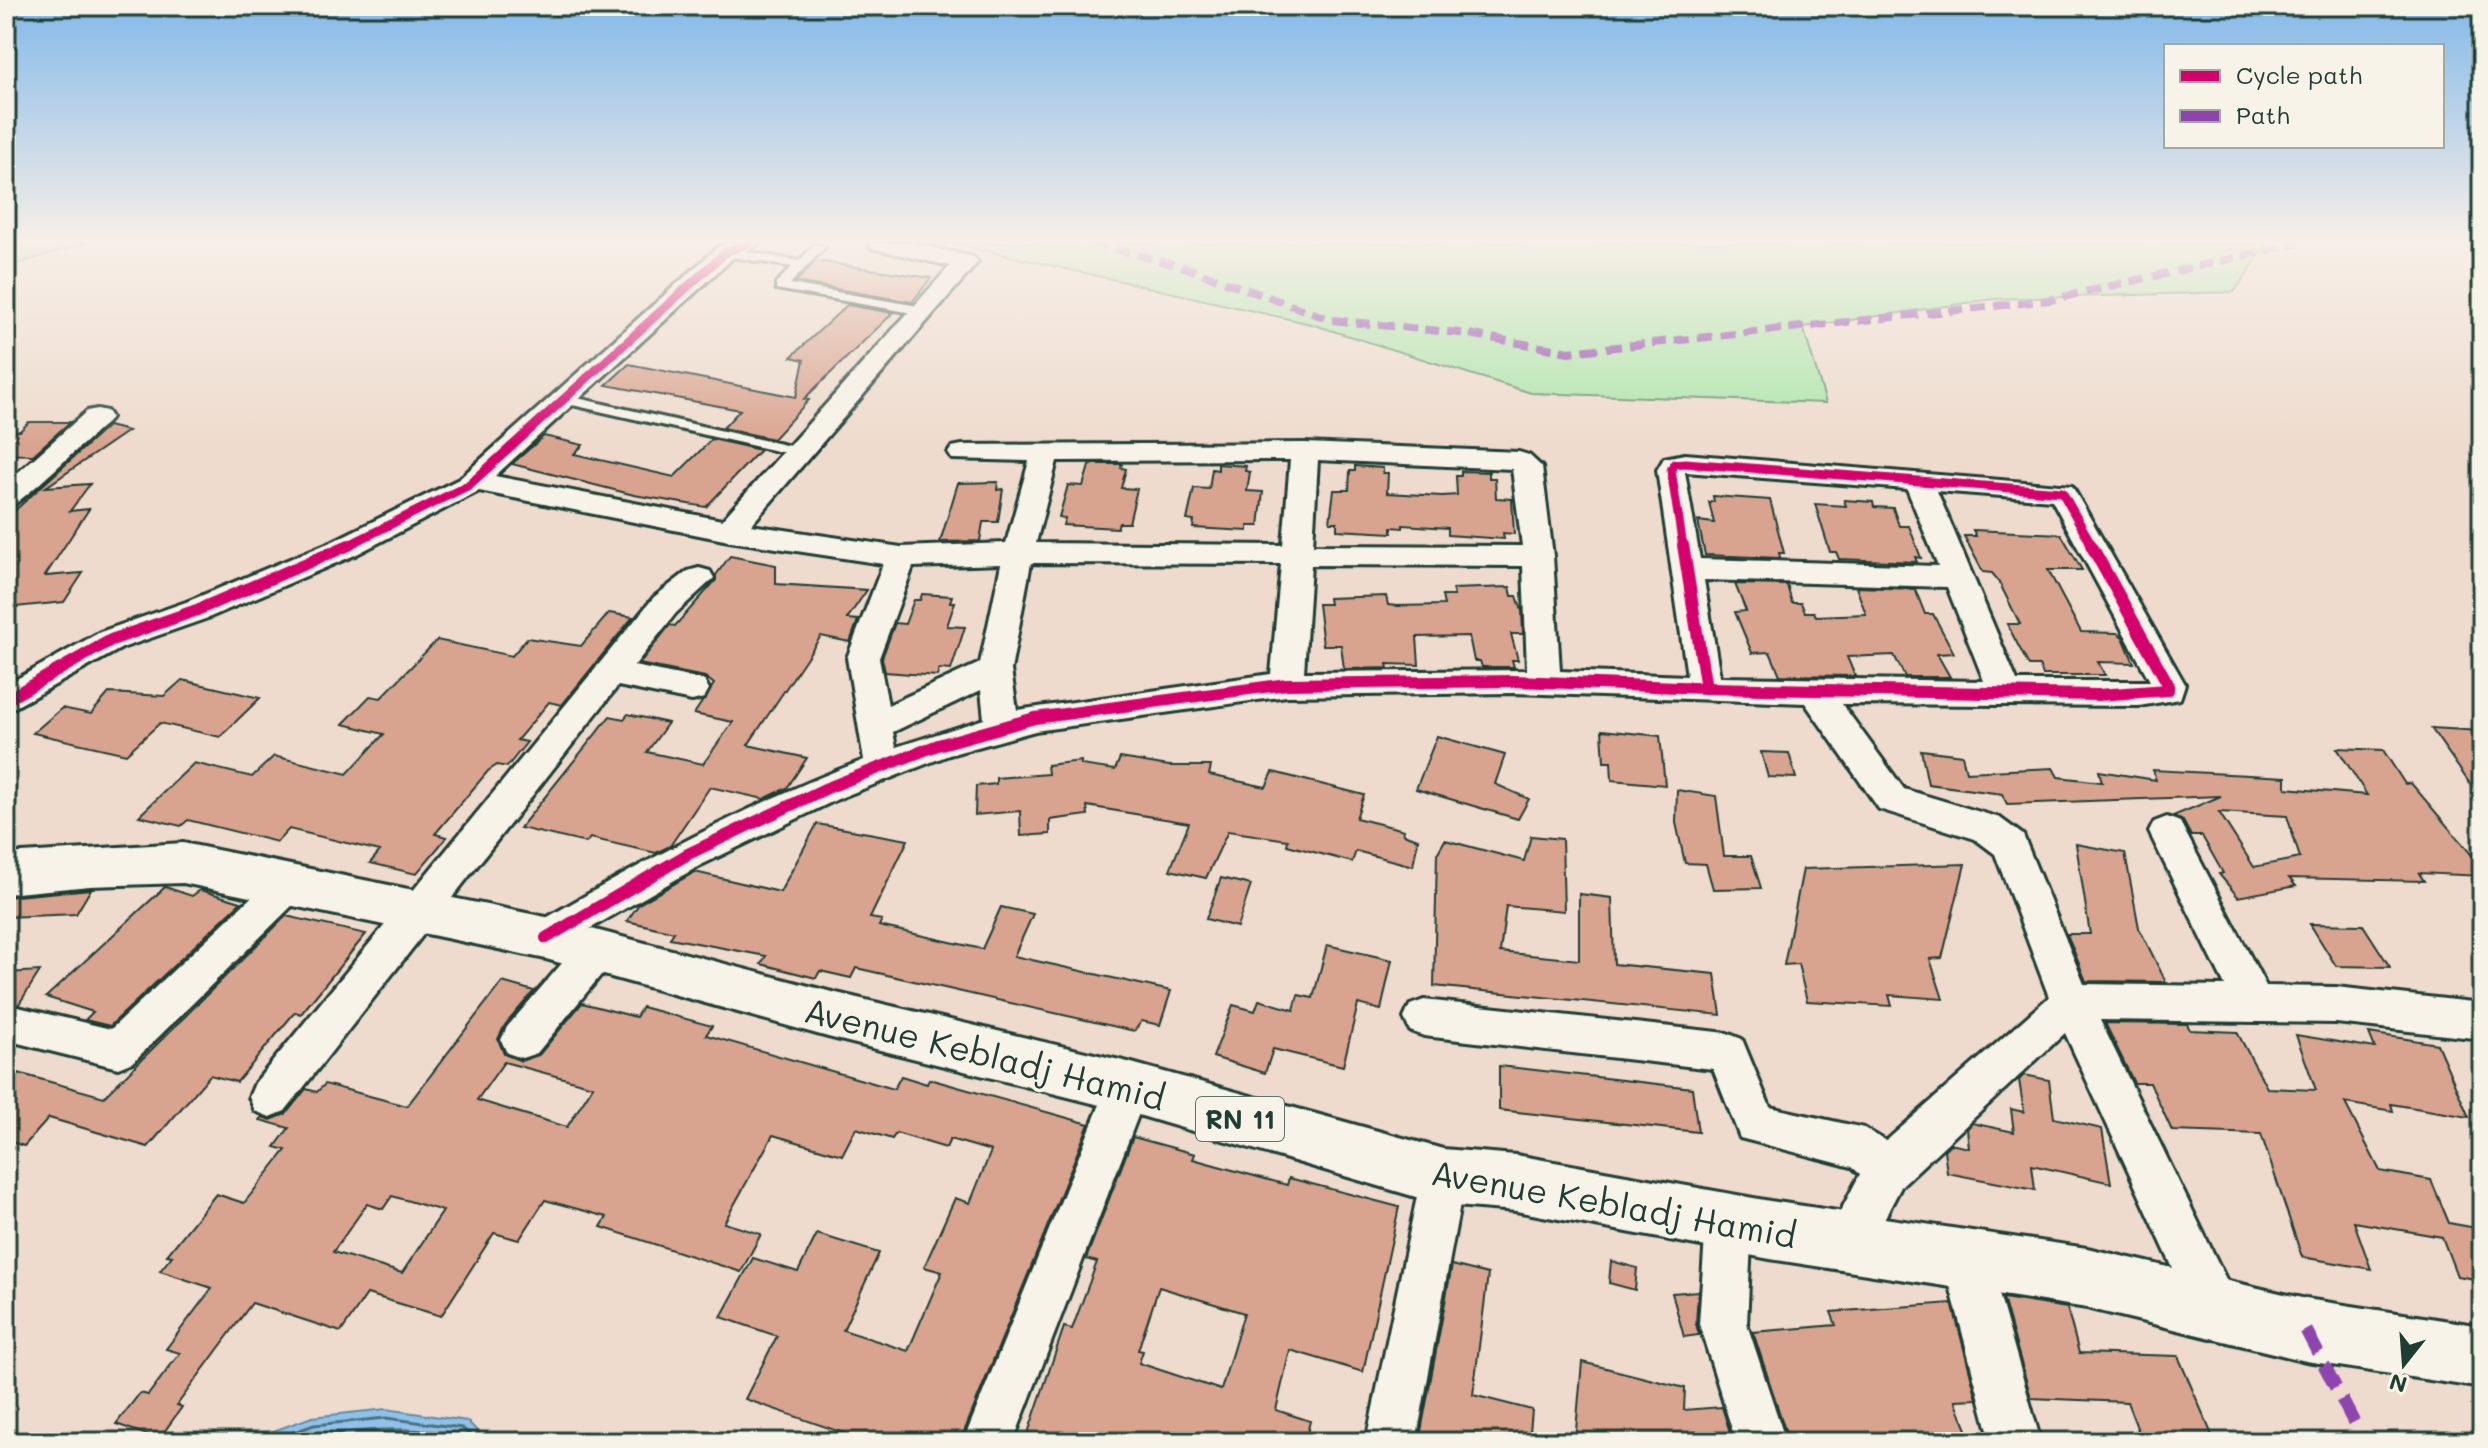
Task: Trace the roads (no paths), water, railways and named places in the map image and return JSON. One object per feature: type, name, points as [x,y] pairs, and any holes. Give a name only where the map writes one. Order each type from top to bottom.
[{"type":"main road","name":"Avenue Kebladj Hamid","points":[[6,874],[90,866],[183,863],[571,945],[1128,1087],[1443,1177],[1516,1183],[1729,1222],[2087,1278],[2306,1330],[2482,1357]]},
{"type":"street","points":[[6,700],[111,640],[197,610],[344,548],[474,481],[665,311]]},
{"type":"street","points":[[729,531],[924,311]]},
{"type":"street","points":[[6,500],[36,468],[97,417]]},
{"type":"street","points":[[1002,726],[995,670],[1018,553],[1046,451]]},
{"type":"street","points":[[1287,684],[1305,451]]},
{"type":"street","points":[[962,453],[1305,451],[1519,461],[1528,467],[1538,556],[1544,682]]},
{"type":"street","points":[[522,1040],[571,945],[688,854],[882,765],[1035,718],[1287,684],[1544,682],[1706,689],[1816,693],[2162,693],[2168,690],[2168,684],[2067,495],[2054,490],[1674,464],[1671,470],[1706,689]]},
{"type":"street","points":[[1918,480],[2006,693]]},
{"type":"street","points":[[474,481],[729,531],[901,557],[1018,553],[1538,556]]},
{"type":"street","points":[[882,765],[863,658],[901,557]]},
{"type":"street","points":[[1687,569],[1958,577]]},
{"type":"street","points":[[270,1097],[665,605],[699,578]]},
{"type":"street","points":[[875,726],[995,670]]},
{"type":"street","points":[[610,673],[692,689]]},
{"type":"street","points":[[1816,693],[1892,799],[1902,805],[1987,828],[2010,845],[2071,1002],[2216,1308]]},
{"type":"street","points":[[2167,832],[2254,1004]]},
{"type":"street","points":[[6,1026],[18,1025],[118,1049],[290,884]]},
{"type":"street","points":[[1848,1241],[1886,1170],[2071,1002],[2336,1005],[2482,1021]]},
{"type":"street","points":[[1424,1018],[1727,1052],[1755,1124],[1864,1149],[1886,1170]]},
{"type":"street","points":[[988,1442],[1128,1087]]},
{"type":"street","points":[[1391,1442],[1443,1177]]},
{"type":"street","points":[[1729,1222],[1723,1324],[1761,1442]]},
{"type":"street","points":[[1966,1259],[2016,1442]]},
{"type":"lane","points":[[564,399],[799,452]]},
{"type":"water","points":[[386,1409],[467,1421],[489,1442],[243,1442],[312,1417]]}]
